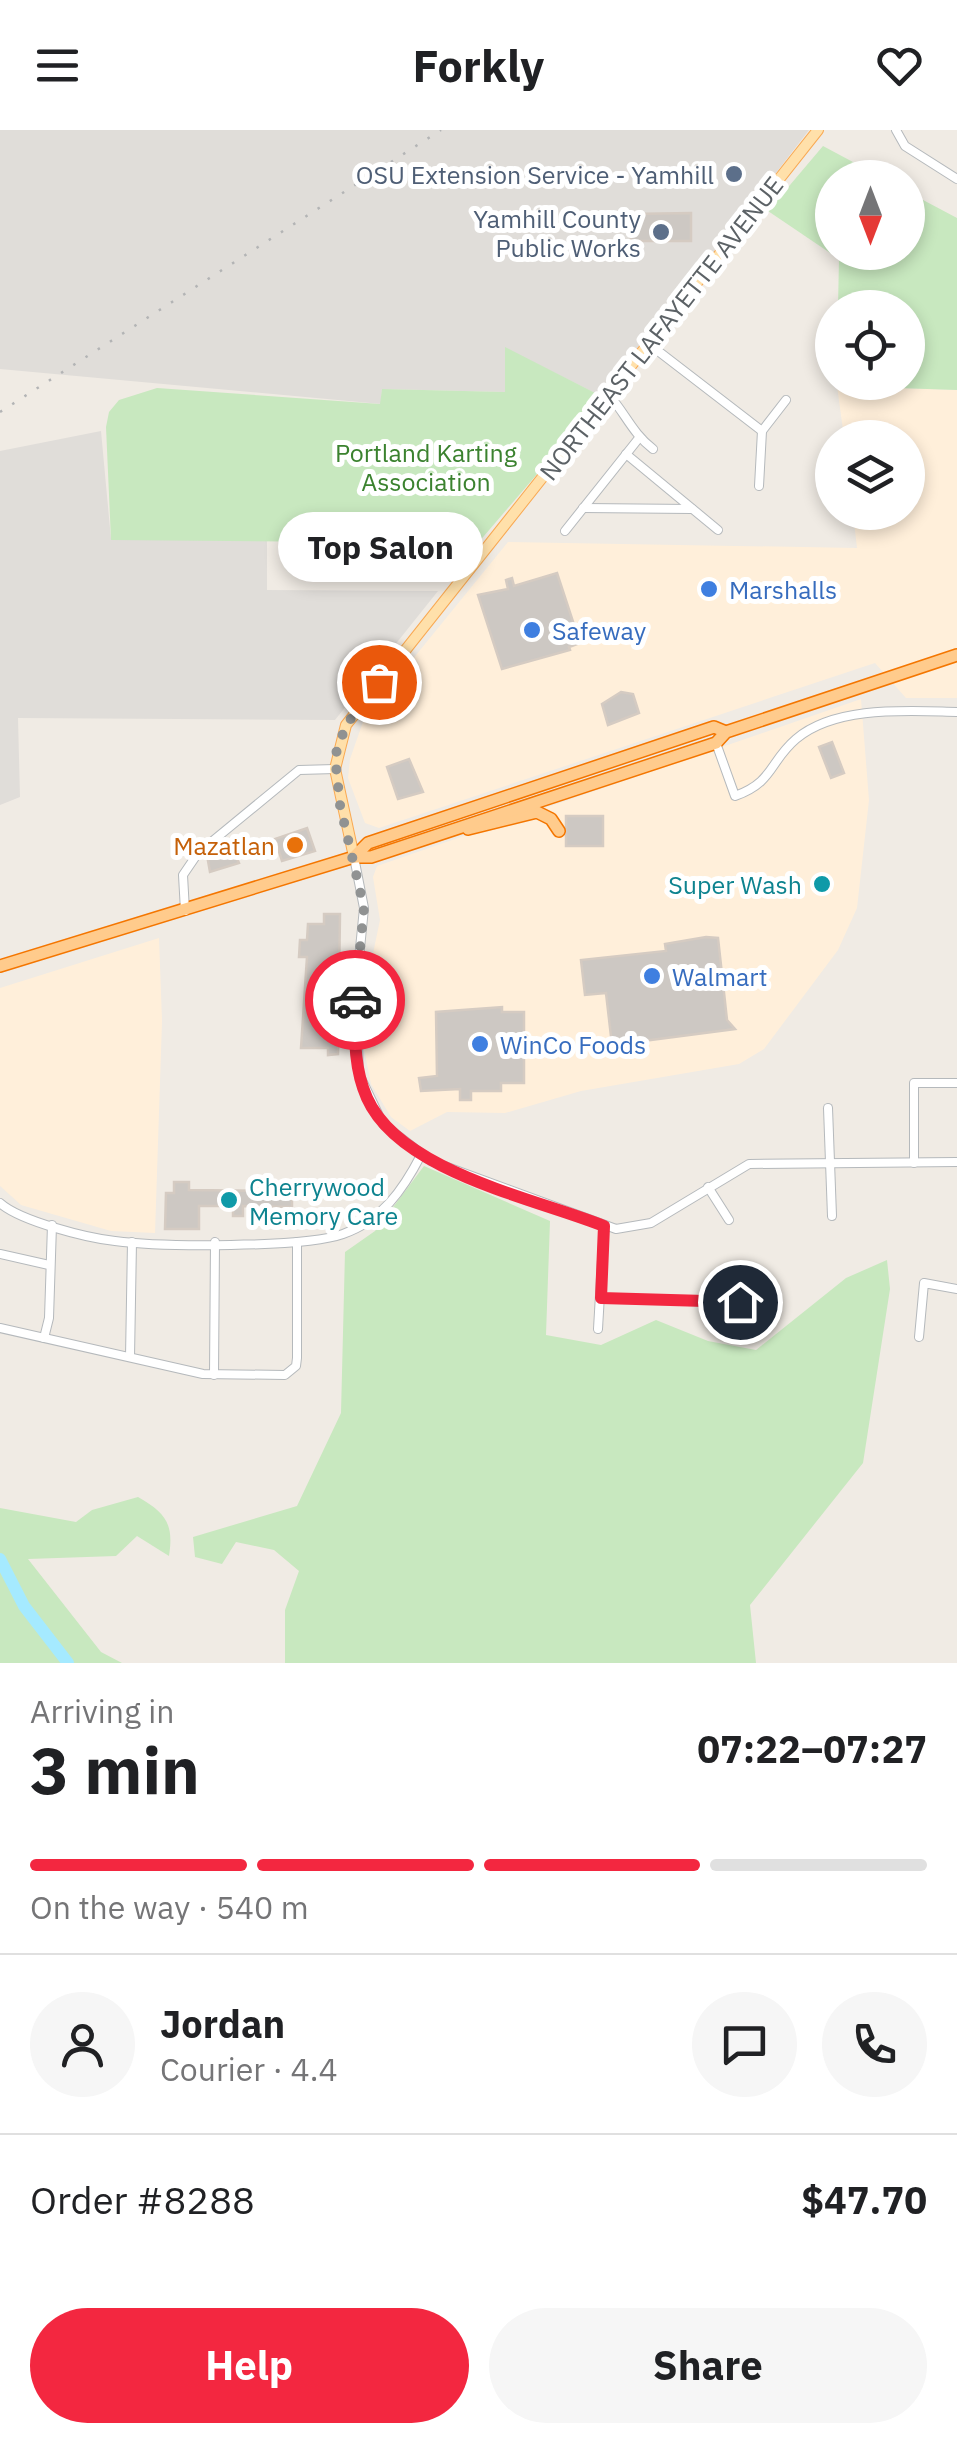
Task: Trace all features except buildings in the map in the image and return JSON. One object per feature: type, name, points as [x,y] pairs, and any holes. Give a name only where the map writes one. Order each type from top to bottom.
[{"type":"highway","points":[[0,966],[354,857],[371,857],[716,743],[726,732],[957,655]]},
{"type":"highway","points":[[354,857],[368,843],[714,728],[726,732]]},
{"type":"highway","points":[[561,795],[569,784],[597,775],[612,762]]},
{"type":"highway","points":[[466,824],[479,814],[540,794],[550,782]]},
{"type":"highway","points":[[449,830],[484,828],[537,812],[551,820],[559,831]]},
{"type":"main road","name":"NORTHEAST LAFAYETTE AVENUE","points":[[354,857],[335,769],[339,739],[350,718],[818,130]]},
{"type":"street","points":[[896,130],[905,146],[957,179]]},
{"type":"street","points":[[650,344],[762,431]]},
{"type":"street","points":[[609,395],[639,438],[653,448]]},
{"type":"street","points":[[759,486],[762,431],[786,400]]},
{"type":"street","points":[[565,531],[639,438]]},
{"type":"street","points":[[626,454],[718,530]]},
{"type":"street","points":[[583,508],[692,508]]},
{"type":"street","points":[[716,743],[735,796],[766,781],[795,740],[820,726],[889,712],[957,712]]},
{"type":"street","points":[[185,911],[183,875],[198,853],[299,770],[335,769]]},
{"type":"street","points":[[354,857],[364,918],[356,988],[356,1056],[368,1100],[394,1135],[421,1155],[604,1226],[635,1228],[651,1224],[749,1164],[957,1162]]},
{"type":"street","points":[[914,1162],[914,1082],[957,1082]]},
{"type":"street","points":[[828,1108],[832,1216]]},
{"type":"street","points":[[0,1203],[21,1216],[132,1242],[298,1242],[343,1234],[366,1224],[388,1206],[421,1155]]},
{"type":"street","points":[[708,1187],[729,1220]]},
{"type":"street","points":[[44,1338],[50,1318],[52,1225]]},
{"type":"street","points":[[598,1330],[604,1226]]},
{"type":"street","points":[[130,1357],[132,1242]]},
{"type":"street","points":[[214,1375],[215,1242]]},
{"type":"street","points":[[0,1328],[214,1375],[275,1376],[292,1370],[297,1358],[298,1242]]},
{"type":"street","points":[[0,1254],[50,1265]]},
{"type":"street","points":[[920,1337],[924,1283],[957,1289]]},
{"type":"street","points":[[601,1298],[740,1302]]},
{"type":"shaded area","points":[[0,130],[809,130],[603,397],[505,348],[505,392],[382,389],[381,404],[0,369]]},
{"type":"shaded area","points":[[925,389],[957,390],[957,698],[906,698],[875,663],[379,828],[365,823],[348,778],[350,759],[364,719],[508,542],[857,548],[855,530],[925,530],[925,420],[842,420],[839,400],[925,400]]},
{"type":"shaded area","points":[[101,431],[111,539],[267,541],[267,590],[438,591],[335,720],[18,718],[20,797],[0,805],[0,451]]},
{"type":"shaded area","points":[[861,699],[869,800],[857,908],[838,950],[764,1049],[739,1064],[581,1091],[505,1113],[447,1112],[410,1131],[391,1117],[371,1084],[364,1049],[366,987],[380,920],[373,877],[377,866]]},
{"type":"shaded area","points":[[159,938],[162,1021],[155,1233],[111,1231],[21,1205],[0,1186],[0,988]]},
{"type":"green space","points":[[823,146],[849,160],[815,160],[815,243],[768,211]]},
{"type":"green space","points":[[925,201],[957,218],[957,390],[925,389],[925,290],[838,290],[839,270],[925,270]]},
{"type":"green space","name":"Portland Karting Association","points":[[505,347],[603,397],[478,543],[111,540],[106,427],[109,412],[119,400],[157,388],[380,404],[382,389],[505,392]]},
{"type":"green space","points":[[424,1166],[550,1221],[546,1335],[601,1345],[656,1320],[708,1341],[756,1350],[846,1278],[887,1260],[890,1289],[863,1463],[750,1605],[756,1663],[285,1663],[285,1610],[299,1571],[274,1550],[236,1542],[222,1564],[195,1557],[193,1537],[297,1506],[341,1413],[345,1252],[375,1231]]},
{"type":"green space","points":[[138,1497],[166,1520],[169,1556],[137,1536],[116,1556],[28,1559],[101,1652],[122,1663],[0,1663],[0,1508],[76,1522],[92,1510]]},
{"type":"waterway","points":[[0,1559],[24,1606],[68,1663]]},
{"type":"railway","points":[[0,412],[441,130]]},
{"type":"way so far","points":[[355,1000],[364,908],[340,805],[335,756],[346,725],[379,682]]},
{"type":"place","name":"OSU Extension Service - Yamhill","points":[[734,174]]},
{"type":"place","name":"Yamhill County Public Works","points":[[661,232]]},
{"type":"place","name":"Marshalls","points":[[709,589]]},
{"type":"place","name":"Safeway","points":[[532,630]]},
{"type":"place","name":"Top Salon","points":[[379,682]]},
{"type":"place","name":"Mazatlan","points":[[295,845]]},
{"type":"place","name":"Super Wash","points":[[822,884]]},
{"type":"place","name":"Walmart","points":[[652,976]]},
{"type":"place","name":"WinCo Foods","points":[[480,1044]]},
{"type":"place","name":"Cherrywood Memory Care","points":[[229,1200]]},
{"type":"route","points":[[355,1000],[355,1041],[368,1100],[383,1124],[408,1147],[431,1160],[604,1226],[601,1298],[729,1298],[740,1302]]}]
